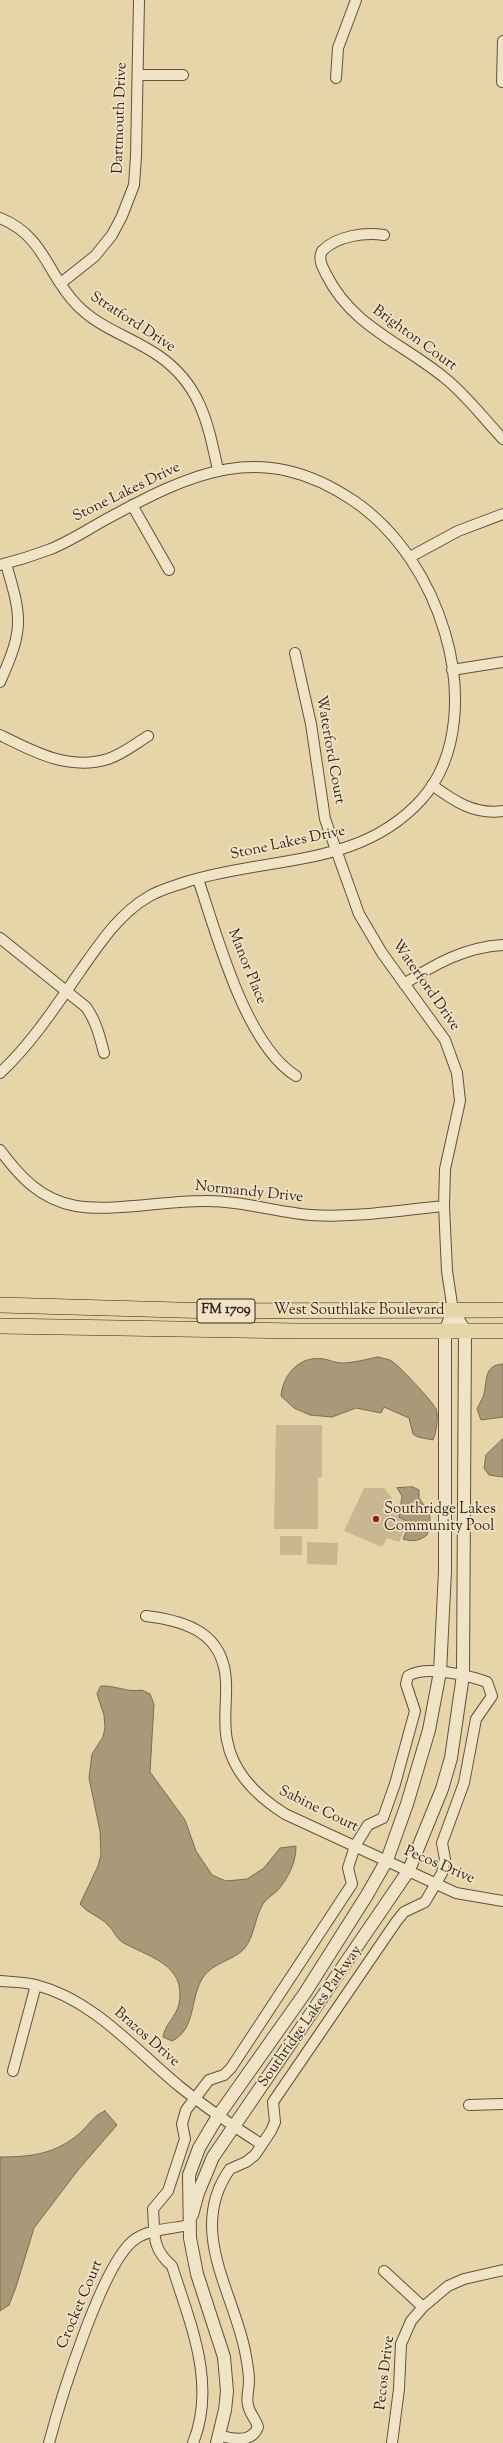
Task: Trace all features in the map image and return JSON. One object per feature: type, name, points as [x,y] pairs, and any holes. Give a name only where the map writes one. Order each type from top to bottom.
[{"type":"main road","name":"West Southlake Boulevard","points":[[0,1305],[214,1311],[503,1310]]},
{"type":"main road","name":"West Southlake Boulevard","points":[[0,1326],[503,1332]]},
{"type":"street","name":"Dartmouth Drive","points":[[61,283],[95,256],[112,235],[134,185],[139,0]]},
{"type":"street","points":[[336,78],[338,48],[356,0]]},
{"type":"street","points":[[502,82],[503,41]]},
{"type":"street","points":[[138,75],[182,75]]},
{"type":"street","name":"Stratford Drive","points":[[0,218],[23,232],[36,243],[70,297],[87,314],[108,330],[159,356],[182,377],[202,407],[218,470]]},
{"type":"street","name":"Brighton Court","points":[[384,235],[360,234],[334,243],[322,251],[320,262],[332,287],[364,324],[425,362],[448,380],[503,439]]},
{"type":"street","name":"Stone Lakes Drive","points":[[0,1073],[18,1057],[114,926],[144,899],[156,892],[198,879],[336,852],[367,841],[386,831],[413,808],[432,786],[444,762],[454,725],[450,649],[441,621],[426,587],[410,557],[392,535],[370,514],[358,504],[324,483],[275,469],[258,467],[218,470],[169,486],[50,550],[3,565]]},
{"type":"street","points":[[132,505],[169,570]]},
{"type":"street","points":[[410,557],[458,531],[503,514]]},
{"type":"street","points":[[0,682],[12,656],[18,637],[20,619],[3,565]]},
{"type":"street","name":"Waterford Court","points":[[296,653],[311,724],[325,819],[336,852]]},
{"type":"street","points":[[452,670],[503,662]]},
{"type":"street","points":[[0,735],[55,760],[82,763],[108,759],[148,736]]},
{"type":"street","points":[[432,786],[458,803],[473,810],[486,813],[503,811]]},
{"type":"street","name":"Waterford Drive","points":[[336,852],[359,914],[404,984],[446,1040],[457,1073],[460,1101],[445,1169],[444,1206],[446,1271],[453,1311]]},
{"type":"street","name":"Manor Place","points":[[198,879],[233,983],[248,1015],[275,1060],[282,1068],[296,1076]]},
{"type":"street","points":[[0,938],[86,1007],[92,1015],[104,1053]]},
{"type":"street","points":[[404,984],[431,966],[455,955],[475,948],[503,945]]},
{"type":"street","name":"Normandy Drive","points":[[0,1150],[17,1174],[29,1185],[46,1196],[75,1206],[98,1207],[204,1200],[312,1215],[356,1214],[444,1206]]},
{"type":"street","points":[[453,1311],[465,1332]]},
{"type":"street","name":"Southridge Lakes Parkway","points":[[193,2443],[198,2431],[203,2382],[199,2353],[172,2266],[162,2257],[156,2248],[153,2209],[168,2191],[185,2139],[182,2124],[183,2116],[209,2080],[224,2075],[231,2068],[341,1903],[352,1884],[348,1868],[355,1846],[368,1824],[383,1818],[395,1784],[415,1711],[406,1684],[408,1676],[414,1672],[427,1671],[440,1672],[463,1675],[486,1682],[492,1696],[476,1719],[464,1783],[442,1843],[445,1866],[437,1883],[425,1902],[404,1912],[396,1922],[272,2102],[275,2122],[261,2144],[246,2162],[230,2169],[224,2176],[215,2206],[212,2226],[214,2255],[236,2316],[245,2351],[249,2380],[248,2406],[258,2427],[256,2433],[248,2440],[218,2439],[226,2410],[227,2391],[224,2356],[197,2274],[189,2225],[189,2175],[199,2148],[218,2116],[305,1993],[387,1860],[407,1804],[429,1730],[440,1672],[445,1571],[445,1332],[453,1311]]},
{"type":"street","name":"Southridge Lakes Parkway","points":[[189,2225],[198,2192],[213,2157],[409,1870],[442,1789],[451,1758],[463,1675],[465,1332]]},
{"type":"street","name":"Sabine Court","points":[[146,1616],[169,1619],[195,1628],[205,1635],[218,1650],[222,1659],[226,1681],[227,1741],[234,1763],[253,1790],[269,1804],[285,1814],[387,1860]]},
{"type":"street","name":"Pecos Drive","points":[[387,1860],[462,1894],[503,1901]]},
{"type":"street","name":"Brazos Drive","points":[[0,1981],[36,1985],[70,1998],[114,2029],[218,2116],[261,2144]]},
{"type":"street","points":[[13,2071],[36,1985]]},
{"type":"street","points":[[469,2104],[503,2104]]},
{"type":"street","name":"Crocket Court","points":[[49,2443],[77,2353],[118,2258],[135,2239],[154,2232],[189,2225]]},
{"type":"street","name":"Pecos Drive","points":[[392,2443],[399,2390],[401,2344],[408,2326],[423,2307],[448,2286],[464,2279],[503,2270]]},
{"type":"street","points":[[384,2271],[423,2307]]},
{"type":"shaded area","points":[[378,1357],[390,1360],[400,1368],[415,1383],[436,1409],[437,1420],[433,1440],[418,1437],[413,1434],[409,1418],[384,1407],[381,1413],[356,1408],[332,1417],[310,1415],[294,1408],[281,1396],[282,1388],[289,1374],[300,1363],[307,1360],[324,1359],[337,1363],[347,1363]]},
{"type":"shaded area","points":[[503,1364],[503,1417],[481,1420],[477,1409],[483,1397],[487,1376],[489,1371],[496,1365]]},
{"type":"shaded area","points":[[276,1425],[322,1425],[322,1477],[318,1478],[318,1529],[274,1529]]},
{"type":"shaded area","points":[[503,1439],[503,1477],[489,1475],[484,1468],[486,1455]]},
{"type":"shaded area","points":[[413,1487],[419,1490],[419,1498],[428,1511],[430,1523],[427,1535],[419,1540],[413,1541],[403,1539],[410,1523],[399,1517],[402,1496],[397,1488]]},
{"type":"shaded area","name":"Southridge Lakes Community Pool","points":[[364,1488],[384,1488],[391,1497],[399,1517],[408,1522],[399,1542],[387,1538],[382,1547],[344,1531]]},
{"type":"shaded area","points":[[280,1536],[302,1536],[302,1555],[280,1555]]},
{"type":"shaded area","points":[[307,1542],[338,1543],[337,1565],[307,1564]]},
{"type":"shaded area","points":[[101,1686],[137,1691],[142,1690],[150,1694],[154,1704],[150,1772],[185,1820],[196,1851],[212,1875],[226,1881],[247,1879],[264,1868],[280,1848],[296,1846],[295,1858],[289,1875],[278,1890],[263,1904],[248,1944],[240,1953],[213,1968],[204,1976],[196,1993],[189,2021],[180,2036],[172,2041],[163,2037],[166,2028],[178,2009],[179,2004],[180,1990],[177,1980],[171,1971],[154,1958],[122,1942],[118,1939],[111,1928],[80,1904],[98,1866],[101,1855],[100,1831],[89,1778],[92,1754],[103,1737],[105,1728],[104,1715],[97,1694]]},
{"type":"shaded area","points":[[105,2111],[117,2125],[78,2170],[34,2228],[9,2305],[0,2311],[0,2157],[33,2155],[62,2146],[80,2133],[95,2118]]},
{"type":"place","name":"Southridge Lakes Community Pool","points":[[376,1519]]}]
